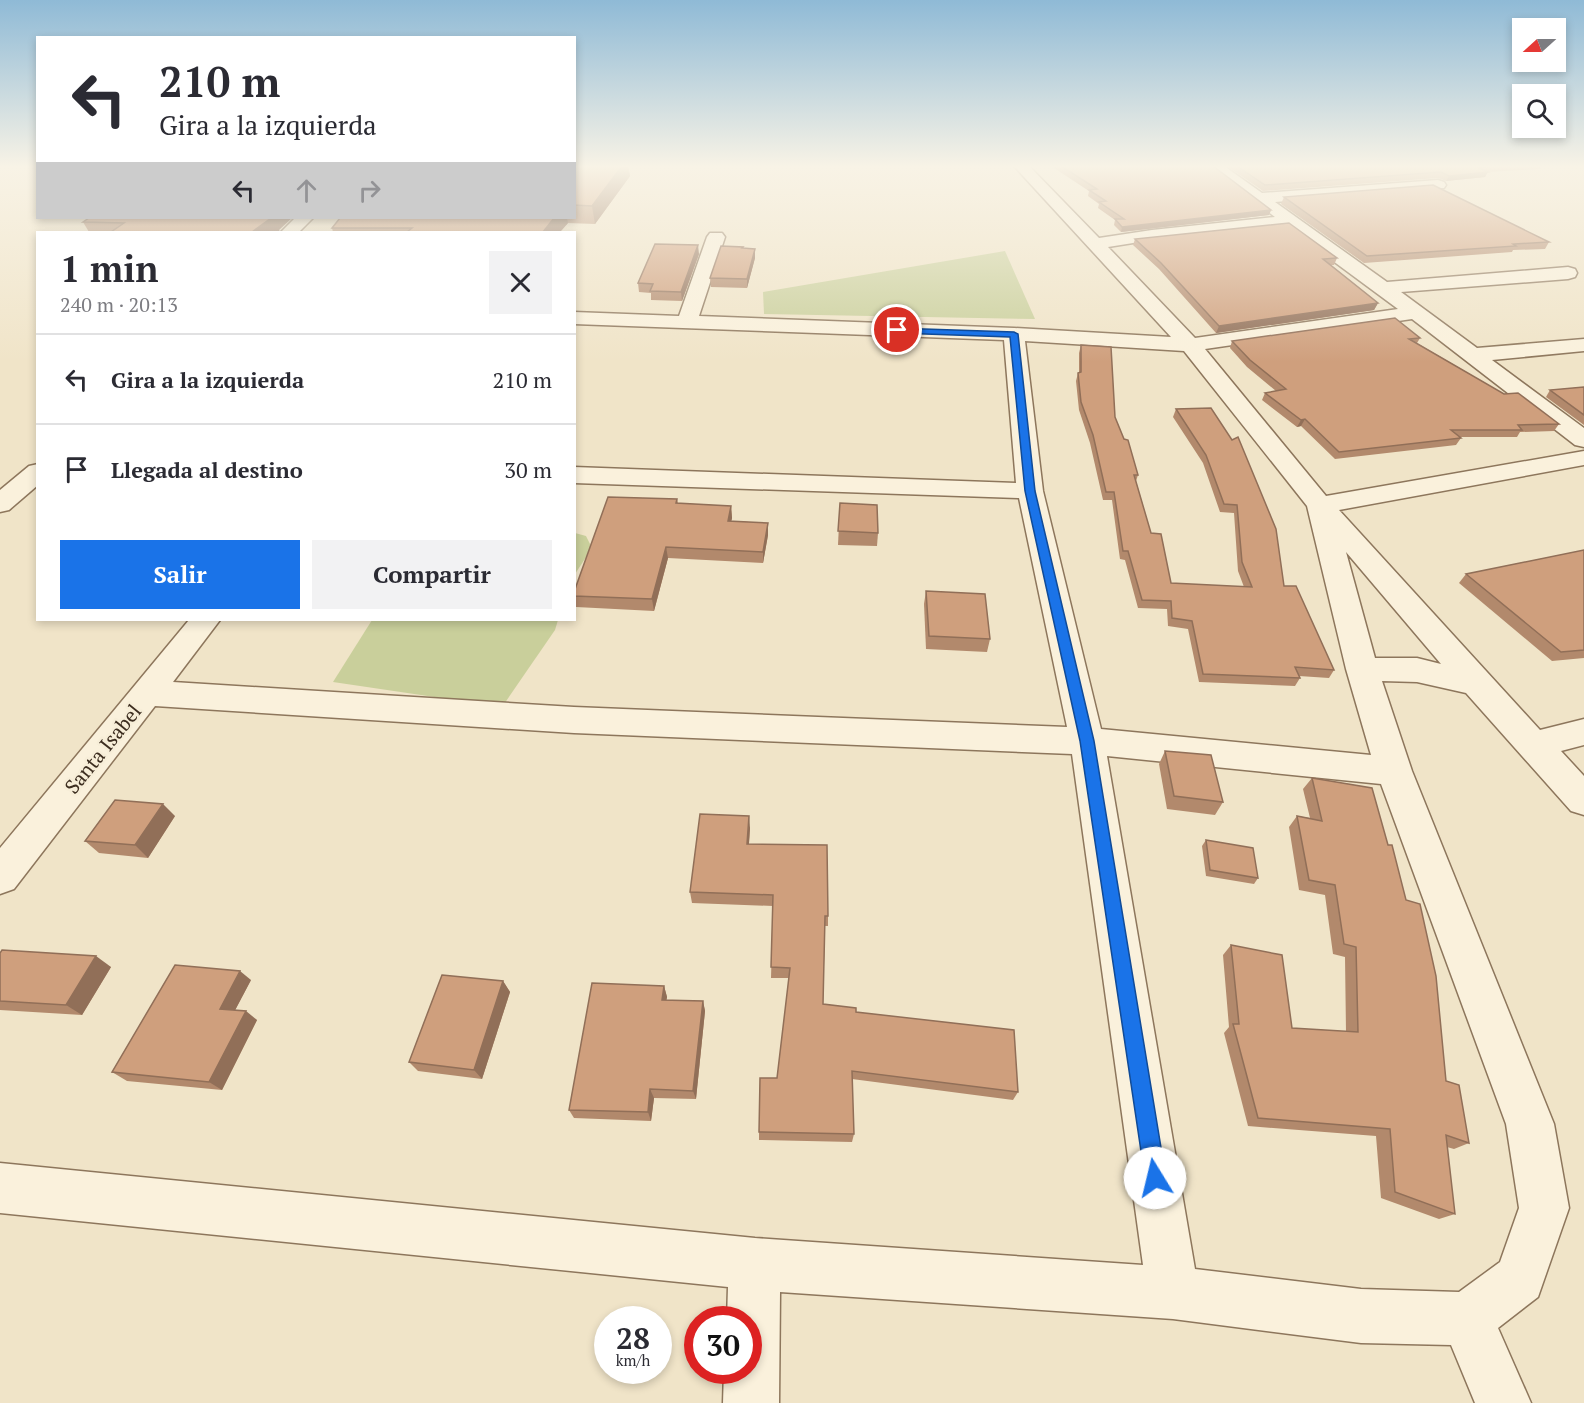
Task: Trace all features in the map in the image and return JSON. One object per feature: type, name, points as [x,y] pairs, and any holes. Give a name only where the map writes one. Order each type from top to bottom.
[{"type":"street","points":[[1083,231],[1190,345],[1320,505],[1477,684],[1584,800]]},
{"type":"street","points":[[1095,244],[1187,231]]},
{"type":"street","points":[[1305,231],[1416,312],[1584,440]]},
{"type":"street","points":[[687,323],[716,237]]},
{"type":"street","points":[[1383,288],[1568,273]]},
{"type":"street","points":[[576,318],[1014,334],[1190,345],[1416,312]]},
{"type":"street","points":[[1014,334],[1030,491],[1087,741],[1173,1293]]},
{"type":"street","points":[[1473,355],[1584,345]]},
{"type":"street","points":[[1320,505],[1584,458]]},
{"type":"street","points":[[0,504],[36,473]]},
{"type":"street","points":[[576,475],[1030,491]]},
{"type":"street","points":[[0,1188],[755,1264],[1173,1293],[1360,1316],[1467,1319],[1520,1279],[1544,1208],[1530,1124],[1394,771],[1362,669],[1320,505]]},
{"type":"street","name":"Santa Isabel","points":[[0,877],[204,621]]},
{"type":"street","points":[[1362,669],[1418,670],[1477,684]]},
{"type":"street","points":[[149,693],[574,720],[1087,741],[1394,771]]},
{"type":"street","points":[[1533,745],[1584,732]]},
{"type":"street","points":[[751,1403],[755,1264]]},
{"type":"street","points":[[1467,1319],[1503,1403]]},
{"type":"green space","points":[[1005,251],[1035,319],[764,314],[763,292]]},
{"type":"green space","points":[[576,533],[586,536],[592,548],[576,572]]},
{"type":"green space","points":[[371,621],[558,621],[555,630],[502,707],[333,682]]},
{"type":"building","points":[[1207,231],[1301,231],[1337,258],[1323,259],[1378,303],[1219,326],[1161,263],[1135,239]]},
{"type":"building","points":[[1332,231],[1528,231],[1549,242],[1513,244],[1516,246],[1367,256]]},
{"type":"building","points":[[655,244],[698,245],[681,292],[650,291],[653,284],[638,283]]},
{"type":"building","points":[[721,246],[755,249],[747,279],[710,278]]},
{"type":"building","points":[[1395,318],[1420,338],[1409,339],[1504,394],[1518,393],[1559,424],[1518,425],[1522,430],[1451,430],[1461,438],[1339,452],[1305,419],[1301,420],[1265,393],[1286,389],[1250,360],[1232,341]]},
{"type":"building","points":[[1081,345],[1111,347],[1115,417],[1124,439],[1128,440],[1138,475],[1134,475],[1151,533],[1161,534],[1171,583],[1252,587],[1242,562],[1237,505],[1224,504],[1206,455],[1176,409],[1211,408],[1232,440],[1238,437],[1276,529],[1284,586],[1296,586],[1334,670],[1295,667],[1300,678],[1203,674],[1192,621],[1172,618],[1171,601],[1142,600],[1128,551],[1123,551],[1114,492],[1106,492],[1093,435],[1081,402],[1078,373],[1081,372]]},
{"type":"building","points":[[1584,387],[1584,415],[1550,390]]},
{"type":"building","points":[[608,497],[677,499],[676,503],[731,506],[728,521],[768,523],[763,552],[666,547],[652,599],[576,596],[576,586]]},
{"type":"building","points":[[840,503],[877,505],[878,533],[838,531]]},
{"type":"building","points":[[1584,550],[1584,650],[1561,652],[1466,574]]},
{"type":"building","points":[[926,591],[985,594],[990,639],[929,636]]},
{"type":"building","points":[[1165,751],[1211,755],[1223,802],[1174,796]]},
{"type":"building","points":[[1312,778],[1372,788],[1388,845],[1392,845],[1406,900],[1420,904],[1436,976],[1446,1081],[1459,1085],[1469,1143],[1446,1135],[1455,1214],[1395,1192],[1390,1129],[1258,1118],[1233,1024],[1239,1024],[1231,945],[1282,955],[1292,1028],[1358,1032],[1356,947],[1344,944],[1335,885],[1309,880],[1297,816],[1322,821]]},
{"type":"building","points":[[115,800],[163,804],[135,845],[85,841]]},
{"type":"building","points":[[700,814],[749,816],[747,844],[827,845],[828,916],[825,916],[823,1004],[856,1008],[856,1012],[1014,1030],[1018,1092],[852,1071],[854,1134],[759,1132],[760,1078],[777,1078],[790,968],[771,967],[773,895],[690,892]]},
{"type":"building","points":[[1206,840],[1253,848],[1258,878],[1210,870]]},
{"type":"building","points":[[2,950],[96,956],[66,1005],[0,1001],[0,953]]},
{"type":"building","points":[[175,965],[240,971],[220,1009],[246,1011],[209,1082],[112,1072]]},
{"type":"building","points":[[442,975],[503,981],[474,1070],[409,1062]]},
{"type":"building","points":[[592,983],[664,986],[662,1000],[703,1001],[693,1091],[650,1089],[648,1112],[569,1110]]},
{"type":"route","points":[[897,330],[1014,334],[1030,491],[1087,741],[1155,1178]]}]
